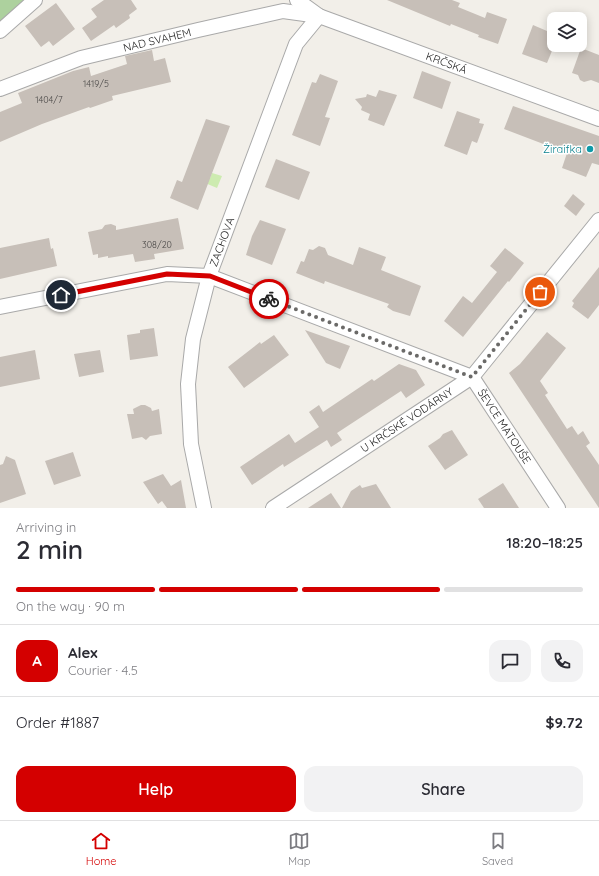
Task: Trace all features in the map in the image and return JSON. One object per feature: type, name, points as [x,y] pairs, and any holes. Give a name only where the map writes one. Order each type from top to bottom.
[{"type":"street","points":[[0,31],[35,0]]},
{"type":"street","name":"KRČSKÁ","points":[[297,0],[318,16],[599,119]]},
{"type":"street","name":"NAD SVAHEM","points":[[0,89],[81,58],[198,30],[283,11],[318,16]]},
{"type":"street","name":"ZACHOVA","points":[[204,508],[191,444],[188,384],[193,339],[210,276],[296,44],[318,16]]},
{"type":"street","name":"U KRČSKÉ VODÁRNY","points":[[273,508],[472,377],[599,220]]},
{"type":"street","points":[[0,307],[167,274],[210,276],[472,377]]},
{"type":"street","name":"ŠEVCE MATOUŠE","points":[[472,377],[558,508]]},
{"type":"green space","points":[[0,0],[25,0],[0,21]]},
{"type":"green space","points":[[212,173],[222,176],[217,188],[198,180],[210,178]]},
{"type":"building","points":[[104,0],[131,0],[137,9],[129,15],[130,18],[116,28],[114,25],[91,41],[82,28],[97,17],[91,9]]},
{"type":"building","points":[[387,0],[452,0],[460,3],[458,7],[485,18],[487,12],[507,19],[498,44],[478,37],[479,35],[451,24],[450,26]]},
{"type":"building","points":[[56,3],[75,29],[53,46],[49,41],[41,47],[25,26]]},
{"type":"building","points":[[533,25],[547,31],[547,52],[552,52],[547,63],[522,54]]},
{"type":"building","points":[[152,50],[154,61],[165,58],[171,82],[112,96],[113,100],[42,124],[0,142],[0,112],[22,103],[18,93],[73,71],[89,67],[91,76],[127,64],[125,56]]},
{"type":"building","points":[[587,50],[599,55],[599,83],[591,80],[584,82],[580,80],[578,75],[572,73],[580,52],[587,52]]},
{"type":"building","points":[[422,71],[451,82],[442,109],[413,98]]},
{"type":"building","points":[[320,74],[338,81],[325,117],[330,118],[320,146],[292,135],[312,82],[316,83]]},
{"type":"building","points":[[379,90],[397,95],[384,126],[368,120],[370,114],[361,110],[362,107],[355,99],[366,97],[367,94],[376,97]]},
{"type":"building","points":[[513,106],[599,136],[599,165],[592,163],[586,177],[562,168],[567,153],[504,129]]},
{"type":"building","points":[[457,111],[480,119],[479,123],[484,124],[477,143],[472,141],[467,155],[444,146]]},
{"type":"building","points":[[206,119],[230,126],[198,210],[170,198],[177,180],[182,182]]},
{"type":"building","points":[[276,159],[310,172],[299,200],[265,187]]},
{"type":"building","points":[[573,194],[585,204],[576,216],[564,206]]},
{"type":"building","points":[[178,218],[184,249],[154,254],[155,259],[135,262],[133,254],[108,258],[108,256],[98,258],[98,254],[93,255],[88,232],[102,229],[105,225],[111,224],[116,226],[116,230]]},
{"type":"building","points":[[260,220],[286,229],[272,265],[246,255],[252,236]]},
{"type":"building","points":[[49,238],[57,266],[0,279],[0,248]]},
{"type":"building","points":[[319,246],[325,248],[328,255],[353,265],[359,247],[386,257],[381,270],[421,286],[410,316],[393,311],[387,307],[389,304],[325,281],[324,284],[296,273],[301,261],[304,262],[309,249],[313,250]]},
{"type":"building","points":[[505,248],[524,263],[463,337],[444,321],[463,296],[472,303],[497,272],[490,266]]},
{"type":"building","points":[[599,267],[599,305],[588,319],[572,307],[574,303],[572,301]]},
{"type":"building","points":[[154,328],[158,356],[130,360],[127,335],[140,333],[140,330]]},
{"type":"building","points":[[305,330],[350,346],[340,369],[326,363]]},
{"type":"building","points":[[547,332],[566,348],[540,381],[548,393],[545,395],[567,429],[572,426],[578,435],[583,431],[590,443],[586,446],[599,465],[599,508],[509,373],[520,364]]},
{"type":"building","points":[[274,335],[289,355],[244,388],[228,367],[260,342],[261,344]]},
{"type":"building","points":[[35,350],[40,379],[0,387],[0,357]]},
{"type":"building","points":[[100,350],[104,372],[79,377],[74,354]]},
{"type":"building","points":[[399,364],[416,370],[425,385],[406,398],[401,391],[337,433],[342,440],[331,447],[327,440],[284,467],[283,464],[252,485],[240,467],[289,434],[295,443],[319,427],[309,412],[319,405],[323,412],[372,379],[374,381]]},
{"type":"building","points":[[141,405],[151,408],[152,411],[159,409],[162,434],[150,436],[146,440],[142,437],[132,439],[127,414],[134,414],[133,409]]},
{"type":"building","points":[[452,430],[468,455],[445,470],[428,446],[440,438],[443,434]]},
{"type":"building","points":[[73,452],[81,476],[54,485],[45,461]]},
{"type":"building","points":[[6,456],[15,460],[26,494],[0,503],[0,465],[3,464]]},
{"type":"building","points":[[163,474],[171,486],[181,480],[186,508],[167,508],[162,501],[158,504],[143,482]]},
{"type":"building","points":[[503,483],[519,508],[484,508],[478,499]]},
{"type":"building","points":[[376,484],[391,508],[342,508],[351,491],[360,485],[362,488]]},
{"type":"building","points":[[331,493],[341,508],[308,508]]},
{"type":"way so far","points":[[269,299],[472,377],[540,292]]},
{"type":"place","name":"Žiraifka","points":[[590,149]]},
{"type":"route","points":[[61,295],[167,274],[210,276],[269,299]]}]
